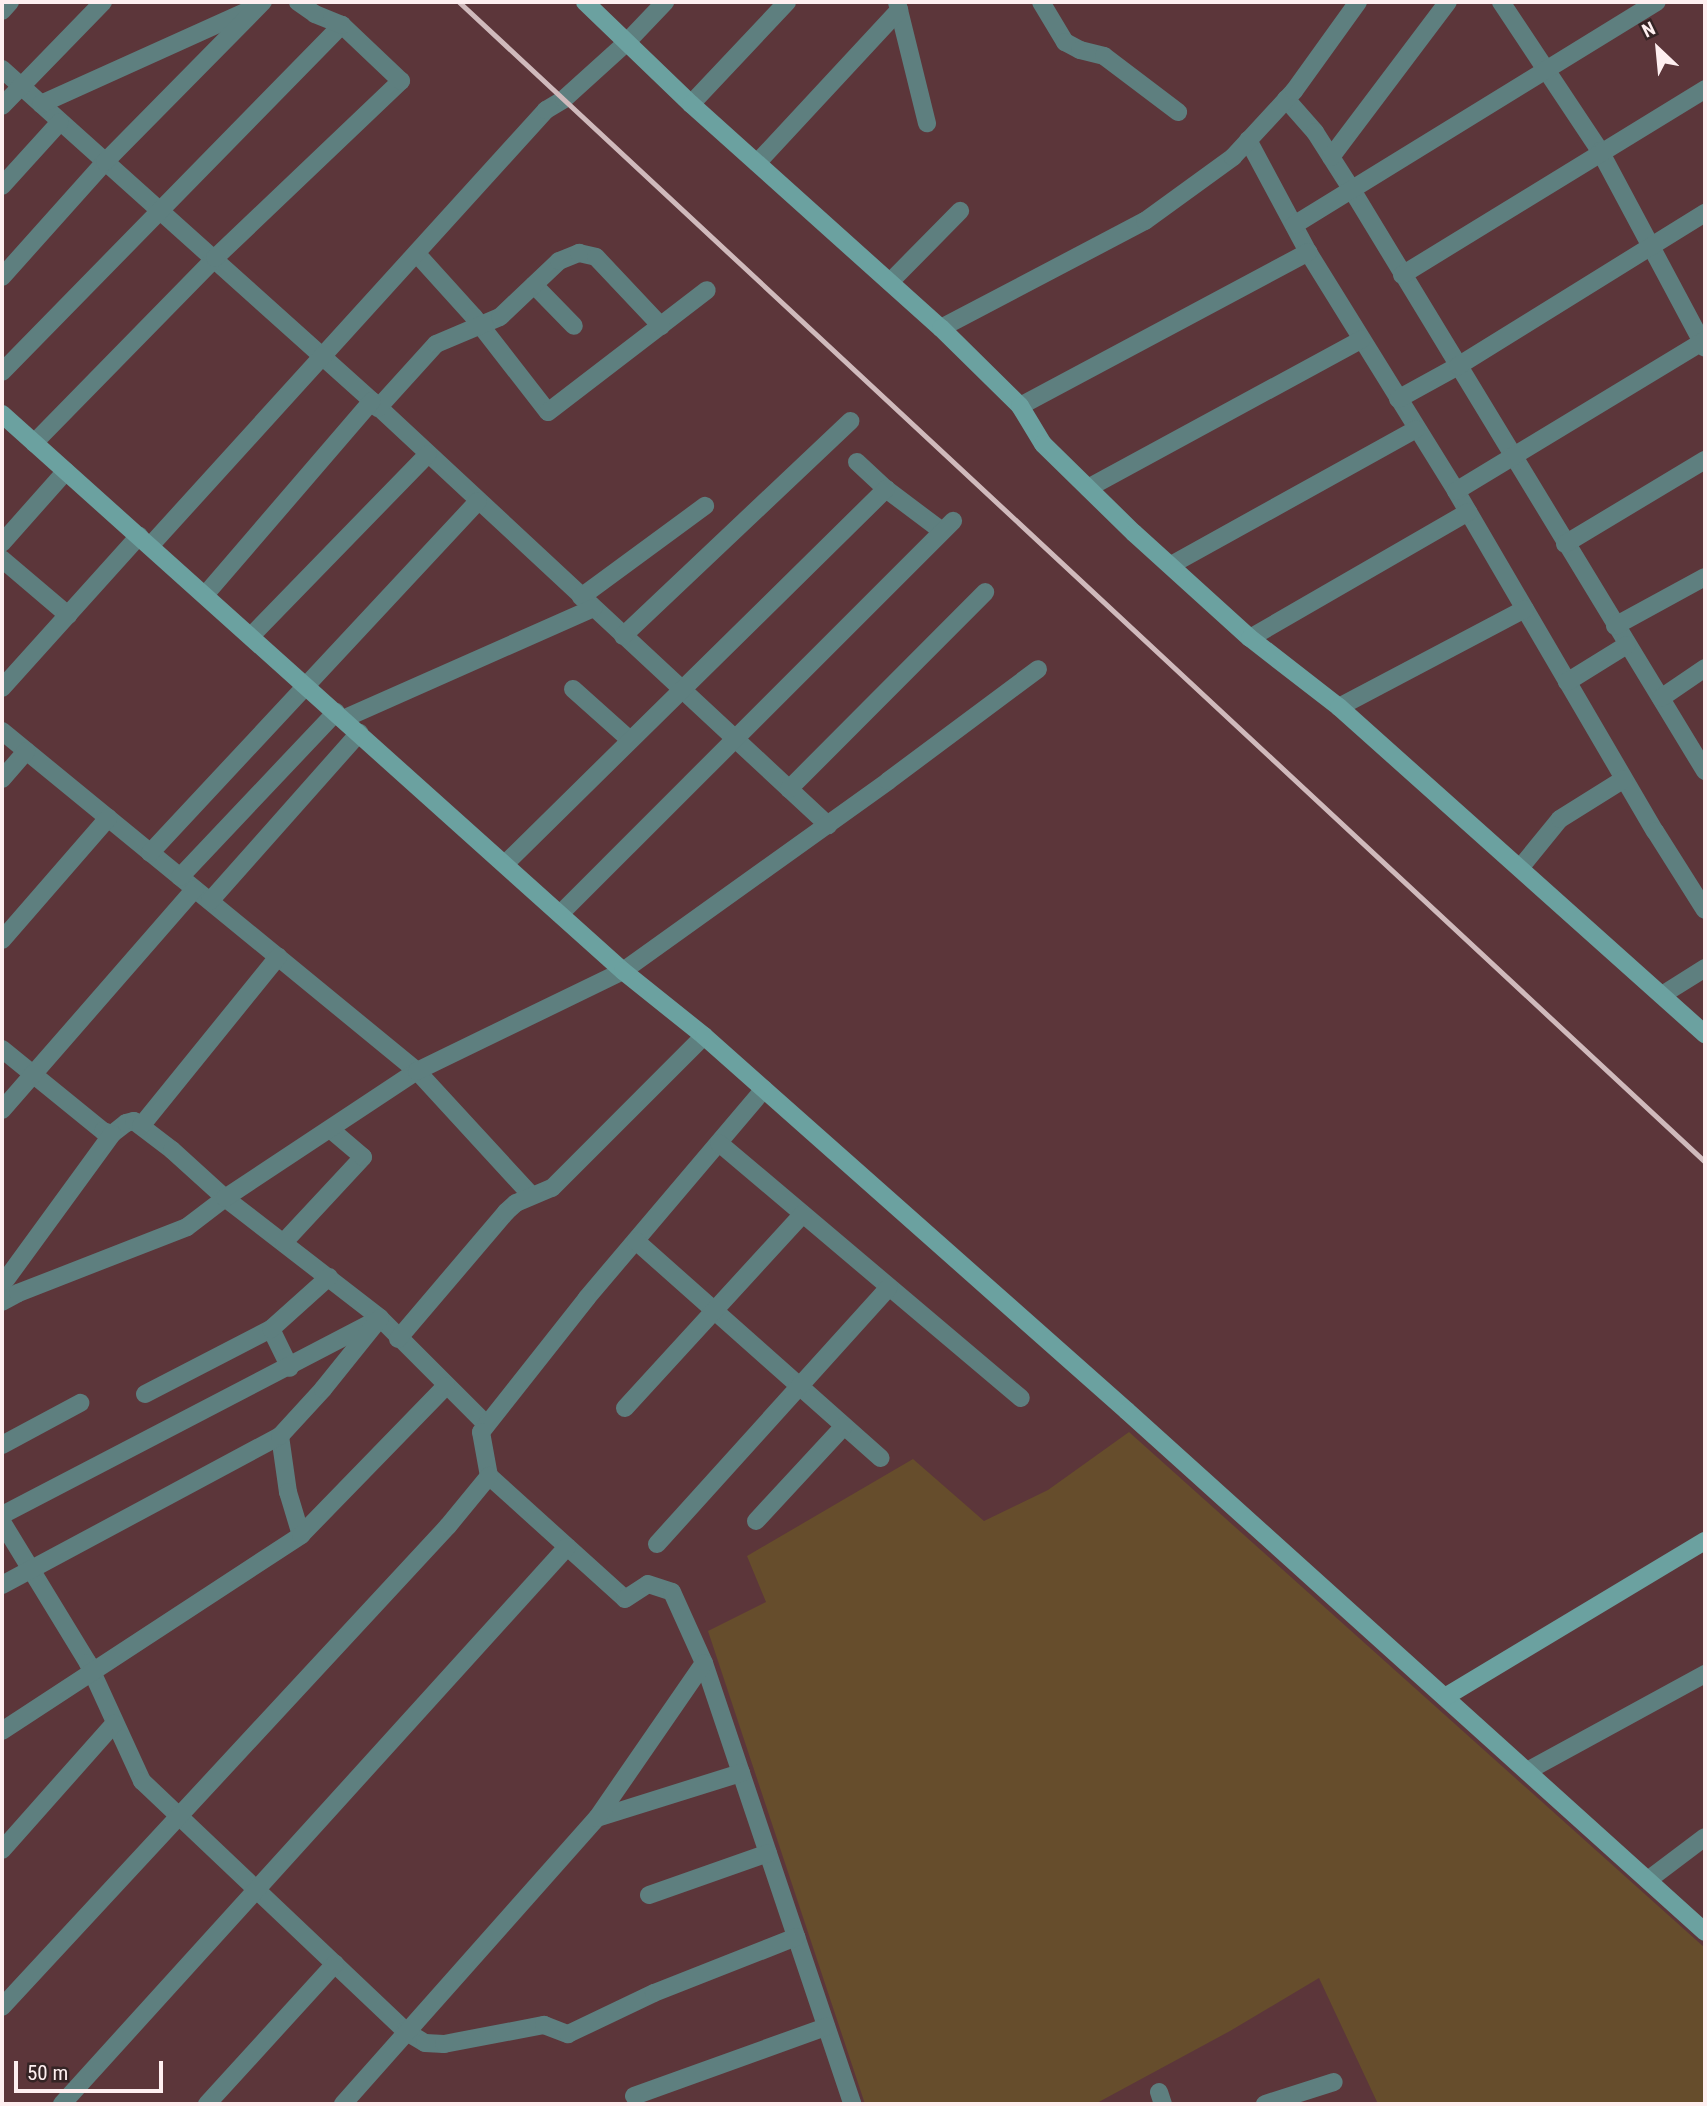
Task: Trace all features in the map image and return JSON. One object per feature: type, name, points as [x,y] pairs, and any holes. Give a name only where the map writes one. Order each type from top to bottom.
[{"type":"main road","points":[[585,2],[691,104],[941,328],[1020,406],[1042,444],[1250,638],[1339,707],[1705,1034]]},
{"type":"main road","points":[[2,414],[623,971],[704,1036],[1648,1880],[1703,1926]]},
{"type":"main road","points":[[1445,1697],[1705,1541]]},
{"type":"street","points":[[2,11],[10,2]]},
{"type":"street","points":[[2,106],[103,2]]},
{"type":"street","points":[[34,443],[215,258],[401,81],[342,25],[315,14],[298,2]]},
{"type":"street","points":[[2,688],[68,615],[145,541],[322,356],[546,110],[564,99],[626,43],[665,2]]},
{"type":"street","points":[[691,104],[787,2]]},
{"type":"street","points":[[1041,2],[1065,42],[1080,50],[1104,56],[1178,113]]},
{"type":"street","points":[[941,328],[1145,221],[1233,157],[1286,99],[1358,2]]},
{"type":"street","points":[[1331,157],[1448,2]]},
{"type":"street","points":[[1456,491],[1704,344],[1600,151],[1501,2]]},
{"type":"street","points":[[1294,225],[1657,2]]},
{"type":"street","points":[[41,104],[262,3]]},
{"type":"street","points":[[2,276],[105,162],[262,3]]},
{"type":"street","points":[[898,6],[927,123]]},
{"type":"street","points":[[757,163],[898,6]]},
{"type":"street","points":[[2,372],[342,25]]},
{"type":"street","points":[[2,69],[215,258],[828,825]]},
{"type":"street","points":[[1402,275],[1705,89]]},
{"type":"street","points":[[1286,99],[1315,132],[1352,190],[1705,771]]},
{"type":"street","points":[[2,186],[60,122]]},
{"type":"street","points":[[1248,140],[1308,252],[1456,491],[1624,779],[1705,910]]},
{"type":"street","points":[[890,282],[960,211]]},
{"type":"street","points":[[1398,399],[1458,366],[1705,213]]},
{"type":"street","points":[[1020,406],[1308,252]]},
{"type":"street","points":[[205,595],[375,405],[436,344],[500,317],[559,261],[579,253],[596,257],[661,326]]},
{"type":"street","points":[[417,254],[479,324],[548,412],[707,290]]},
{"type":"street","points":[[534,285],[574,326]]},
{"type":"street","points":[[1088,488],[1361,340]]},
{"type":"street","points":[[624,636],[850,421]]},
{"type":"street","points":[[1171,565],[1416,429]]},
{"type":"street","points":[[251,636],[428,454]]},
{"type":"street","points":[[1565,544],[1705,460]]},
{"type":"street","points":[[560,914],[948,526],[886,489],[857,462]]},
{"type":"street","points":[[2,543],[66,471]]},
{"type":"street","points":[[505,864],[886,489]]},
{"type":"street","points":[[150,853],[478,501]]},
{"type":"street","points":[[180,877],[340,716],[587,603],[705,506]]},
{"type":"street","points":[[1250,638],[1468,512]]},
{"type":"street","points":[[2,559],[68,615]]},
{"type":"street","points":[[1615,626],[1705,577]]},
{"type":"street","points":[[789,789],[985,592]]},
{"type":"street","points":[[1339,707],[1525,609]]},
{"type":"street","points":[[1567,681],[1627,645]]},
{"type":"street","points":[[1661,698],[1705,668]]},
{"type":"street","points":[[2,1303],[18,1293],[187,1227],[225,1198],[417,1070],[623,971],[828,825],[1038,669]]},
{"type":"street","points":[[573,689],[629,740]]},
{"type":"street","points":[[2,731],[417,1070],[531,1195]]},
{"type":"street","points":[[210,901],[359,733]]},
{"type":"street","points":[[2,779],[26,751]]},
{"type":"street","points":[[1520,868],[1560,819],[1624,779]]},
{"type":"street","points":[[2,940],[108,818]]},
{"type":"street","points":[[2,1110],[195,889]]},
{"type":"street","points":[[141,1126],[278,957]]},
{"type":"street","points":[[1662,995],[1705,968]]},
{"type":"street","points":[[398,1339],[506,1212],[531,1195],[540,1195],[552,1188],[704,1036]]},
{"type":"street","points":[[2,1049],[90,1122],[112,1134]]},
{"type":"street","points":[[764,1090],[636,1241],[481,1432],[489,1476],[625,1599],[648,1584],[672,1592],[704,1662],[852,2104]]},
{"type":"street","points":[[2,1285],[112,1134],[126,1123],[134,1121],[225,1198],[380,1318],[398,1339],[486,1424]]},
{"type":"street","points":[[284,1242],[363,1157],[330,1129]]},
{"type":"street","points":[[719,1143],[1021,1398]]},
{"type":"street","points":[[625,1408],[803,1214]]},
{"type":"street","points":[[636,1241],[880,1458]]},
{"type":"street","points":[[145,1394],[271,1329],[329,1277]]},
{"type":"street","points":[[657,1544],[889,1287]]},
{"type":"street","points":[[2,1516],[380,1318]]},
{"type":"street","points":[[2,1585],[30,1567],[280,1436],[323,1389],[380,1318]]},
{"type":"street","points":[[271,1329],[289,1367]]},
{"type":"street","points":[[2,1731],[301,1535],[446,1385]]},
{"type":"street","points":[[2,1445],[80,1403]]},
{"type":"street","points":[[756,1521],[844,1426]]},
{"type":"street","points":[[280,1436],[288,1492],[301,1535]]},
{"type":"street","points":[[2,2007],[448,1526],[489,1476]]},
{"type":"street","points":[[2,1522],[92,1672],[142,1781],[405,2031],[425,2043],[444,2044],[544,2025],[568,2034],[654,1993],[796,1937]]},
{"type":"street","points":[[62,2104],[567,1548]]},
{"type":"street","points":[[344,2104],[405,2031],[597,1818],[704,1662]]},
{"type":"street","points":[[1527,1771],[1705,1674]]},
{"type":"street","points":[[2,1850],[114,1724]]},
{"type":"street","points":[[597,1818],[741,1773]]},
{"type":"street","points":[[1648,1880],[1705,1837]]},
{"type":"street","points":[[649,1895],[768,1853]]},
{"type":"street","points":[[206,2104],[335,1964]]},
{"type":"street","points":[[634,2096],[826,2026]]},
{"type":"street","points":[[1265,2104],[1334,2082]]},
{"type":"shaded area","points":[[1129,1432],[1705,1948],[1705,2104],[1378,2104],[1319,1978],[1230,2031],[1095,2104],[865,2104],[708,1631],[766,1602],[747,1556],[913,1459],[984,1521],[1048,1490]]},
{"type":"railway","points":[[459,2],[1705,1162]]}]
